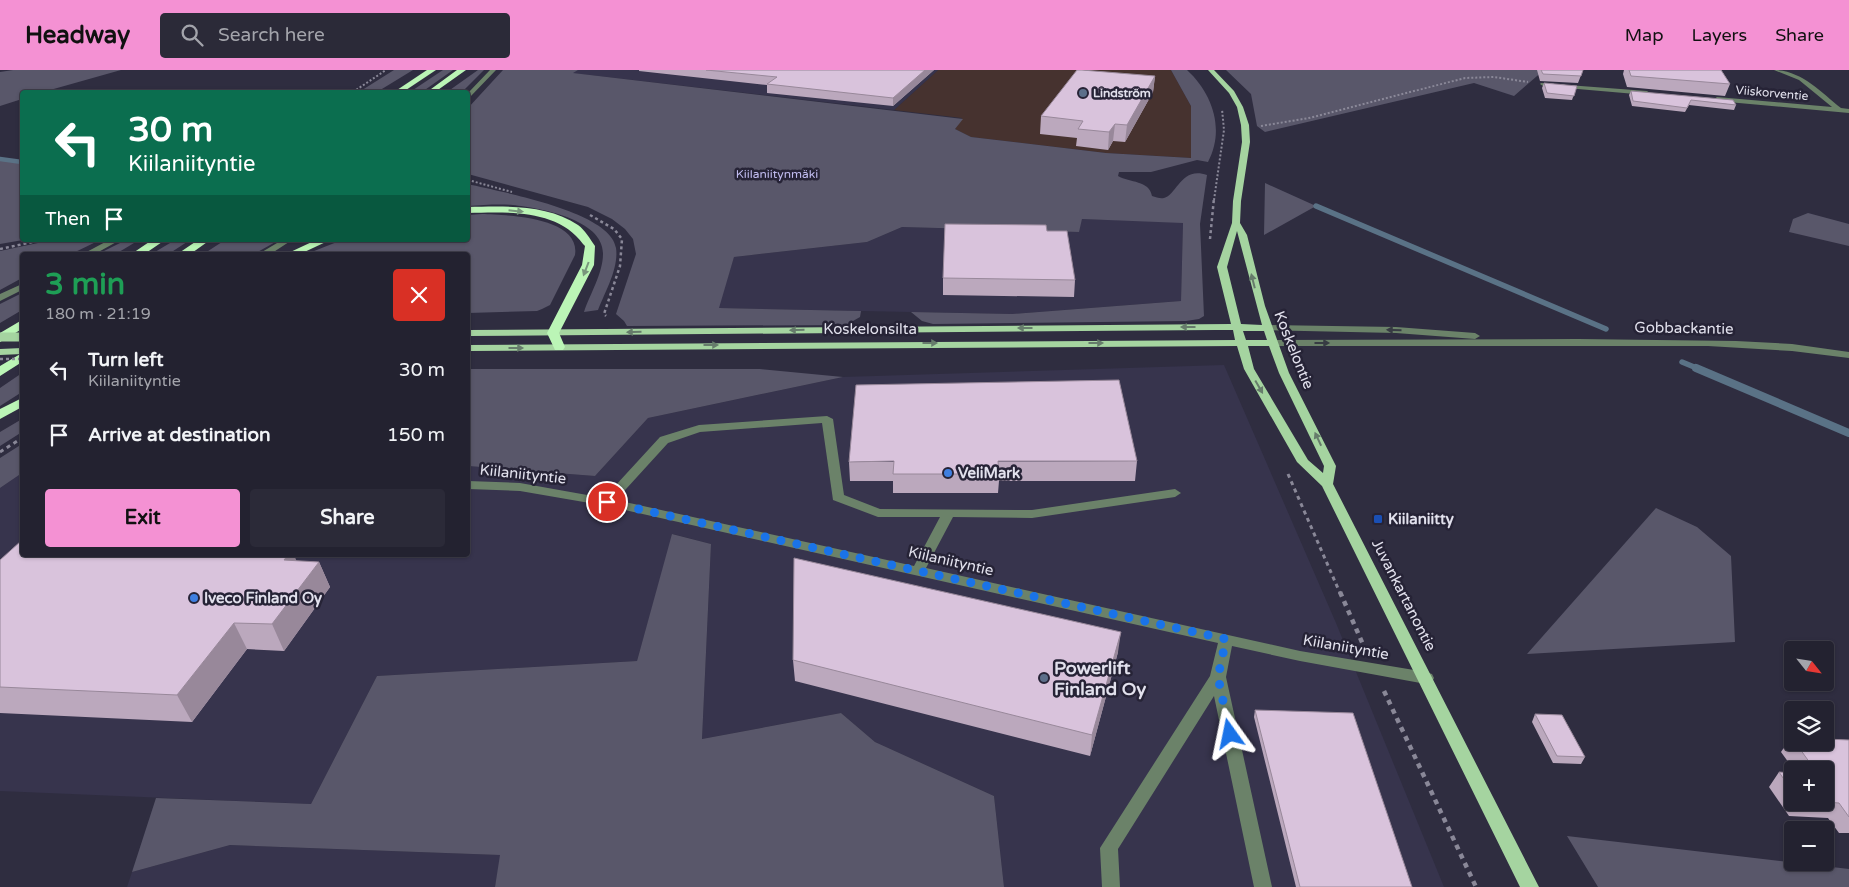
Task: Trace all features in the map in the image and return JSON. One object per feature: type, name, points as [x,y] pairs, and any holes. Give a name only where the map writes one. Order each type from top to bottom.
[{"type":"highway","points":[[401,90],[432,70]]},
{"type":"highway","points":[[434,90],[462,70]]},
{"type":"highway","points":[[470,210],[521,211],[545,216],[574,227],[590,246],[588,264],[553,333],[559,348]]},
{"type":"highway","points":[[140,252],[157,242]]},
{"type":"highway","points":[[186,252],[202,242]]},
{"type":"highway","points":[[295,252],[320,242]]},
{"type":"highway","points":[[0,337],[20,325]]},
{"type":"highway","points":[[0,372],[20,359]]},
{"type":"highway","points":[[0,415],[20,403]]},
{"type":"main road","name":"Koskelontie","points":[[1211,70],[1232,92],[1240,107],[1245,125],[1246,142],[1236,201],[1236,223],[1222,267],[1237,327]]},
{"type":"main road","name":"Koskelontie","points":[[1236,223],[1243,235],[1260,306],[1284,372],[1330,466],[1327,484]]},
{"type":"main road","name":"Juvankartanontie","points":[[1237,327],[1249,369],[1303,462],[1327,484],[1530,887]]},
{"type":"main road","name":"Koskelonsilta","points":[[470,334],[1268,328]]},
{"type":"main road","points":[[0,337],[20,336]]},
{"type":"main road","name":"Koskelonsilta","points":[[470,348],[1273,343]]},
{"type":"main road","points":[[0,352],[20,351]]},
{"type":"street","points":[[470,94],[493,70]]},
{"type":"street","points":[[1777,70],[1801,79],[1849,118]]},
{"type":"street","points":[[1543,84],[1652,93]]},
{"type":"street","name":"Viiskorventie","points":[[1711,99],[1849,111]]},
{"type":"street","points":[[92,252],[112,242]]},
{"type":"street","points":[[267,252],[285,242]]},
{"type":"street","points":[[0,298],[20,287]]},
{"type":"street","name":"Gobbackantie","points":[[1268,328],[1443,332],[1517,341]]},
{"type":"street","name":"Gobbackantie","points":[[1273,343],[1460,343],[1517,341],[1751,344],[1805,348],[1849,356]]},
{"type":"street","points":[[607,502],[664,440],[699,429],[827,419],[838,497],[878,513],[1032,514],[1175,492]]},
{"type":"street","name":"Kiilaniityntie","points":[[470,485],[520,487],[607,502],[1300,656],[1426,678]]},
{"type":"street","points":[[918,570],[949,513]]},
{"type":"street","points":[[1112,887],[1109,848],[1218,677],[1226,639]]},
{"type":"street","points":[[1218,677],[1264,887]]},
{"type":"path","points":[[356,90],[386,70]]},
{"type":"path","points":[[1245,125],[1270,126],[1397,94],[1445,85],[1450,81],[1466,78],[1494,78],[1543,84]]},
{"type":"path","points":[[0,249],[33,242]]},
{"type":"path","points":[[0,359],[20,358]]},
{"type":"path","points":[[0,452],[20,439]]},
{"type":"shaded area","points":[[578,70],[938,70],[894,110],[572,73]]},
{"type":"shaded area","points":[[938,70],[1171,70],[1191,106],[1192,158],[1106,153],[971,137],[955,129],[962,118],[894,110]]},
{"type":"shaded area","points":[[1082,219],[1183,222],[1181,301],[1012,314],[718,308],[734,257],[867,242],[902,227],[1078,232]]},
{"type":"shaded area","points":[[1224,365],[1336,623],[1444,887],[1004,887],[994,796],[875,742],[841,713],[702,739],[711,544],[673,534],[637,661],[377,676],[311,804],[0,791],[0,488],[20,474],[20,557],[470,557],[470,466],[595,476],[648,418],[843,377]]},
{"type":"shaded area","points":[[230,845],[501,855],[495,887],[127,887],[132,872]]},
{"type":"green space","points":[[13,70],[121,70],[50,90],[20,90],[20,100],[0,106],[0,72]]},
{"type":"green space","points":[[394,70],[413,70],[380,90],[362,90]]},
{"type":"green space","points":[[443,70],[453,70],[425,90],[413,90]]},
{"type":"green space","points":[[478,70],[484,70],[464,90],[450,90]]},
{"type":"green space","name":"Kiilaniitynmäki","points":[[503,70],[578,70],[573,73],[963,119],[955,129],[971,137],[1106,153],[1191,158],[1191,106],[1171,70],[1187,70],[1204,90],[1214,113],[1216,138],[1208,162],[1197,160],[1151,172],[1119,172],[1118,176],[1143,184],[1152,196],[1162,198],[1169,196],[1191,174],[1207,175],[1200,224],[1204,316],[1199,319],[1186,321],[933,324],[922,321],[911,312],[1012,314],[1181,301],[1183,223],[1082,219],[1079,232],[902,227],[867,242],[734,257],[719,308],[861,311],[860,317],[846,325],[627,326],[616,314],[636,254],[633,239],[625,229],[612,219],[588,207],[470,175],[470,106]]},
{"type":"green space","points":[[1226,70],[1544,70],[1514,96],[1474,83],[1265,132],[1257,126],[1251,94]]},
{"type":"green space","points":[[0,159],[20,162],[20,241],[0,244]]},
{"type":"green space","points":[[1265,183],[1316,206],[1264,235]]},
{"type":"green space","points":[[470,184],[552,205],[595,224],[610,235],[616,248],[615,264],[611,280],[598,310],[584,312],[599,276],[603,254],[600,242],[593,232],[582,224],[568,218],[538,209],[490,205],[470,206]]},
{"type":"green space","points":[[1808,213],[1849,224],[1849,246],[1789,232],[1793,219]]},
{"type":"green space","points":[[470,215],[524,217],[555,226],[567,233],[574,242],[575,255],[550,305],[537,311],[470,313],[470,252],[312,252],[337,242],[470,242]]},
{"type":"green space","points":[[43,242],[96,242],[75,252],[20,252],[20,279],[0,290],[0,251]]},
{"type":"green space","points":[[122,242],[136,242],[119,252],[102,252]]},
{"type":"green space","points":[[172,242],[187,242],[172,252],[155,252]]},
{"type":"green space","points":[[222,242],[275,242],[257,252],[207,252]]},
{"type":"green space","points":[[20,294],[20,311],[0,323],[0,304]]},
{"type":"green space","points":[[470,369],[760,369],[843,377],[648,418],[595,476],[470,466]]},
{"type":"green space","points":[[20,374],[20,393],[0,406],[0,388]]},
{"type":"green space","points":[[20,420],[20,433],[0,446],[0,432]]},
{"type":"green space","points":[[20,445],[20,474],[0,488],[0,458]]},
{"type":"green space","points":[[1656,508],[1697,527],[1731,556],[1735,642],[1527,654]]},
{"type":"green space","points":[[672,534],[711,544],[702,739],[841,713],[875,742],[994,796],[1004,887],[495,887],[500,855],[230,845],[132,872],[156,798],[311,804],[377,676],[637,661]]},
{"type":"green space","points":[[1567,836],[1784,861],[1784,871],[1834,871],[1834,867],[1849,869],[1849,887],[1598,887]]},
{"type":"building","points":[[706,70],[925,70],[893,98],[767,84],[777,77]]},
{"type":"building","points":[[1077,70],[1155,76],[1127,125],[1115,124],[1109,132],[1078,129],[1083,121],[1041,116]]},
{"type":"building","points":[[1541,70],[1583,70],[1581,76],[1543,74]]},
{"type":"building","points":[[1629,70],[1721,70],[1730,84],[1631,76]]},
{"type":"building","points":[[1544,83],[1577,86],[1574,96],[1547,93]]},
{"type":"building","points":[[1631,91],[1733,100],[1736,105],[1691,100],[1687,108],[1633,101]]},
{"type":"building","points":[[945,224],[1046,225],[1047,231],[1067,231],[1075,280],[943,278]]},
{"type":"building","points":[[1119,380],[1137,461],[998,461],[999,474],[893,474],[894,461],[849,462],[856,385]]},
{"type":"building","points":[[20,542],[20,557],[286,557],[284,560],[319,562],[272,624],[234,623],[177,695],[0,687],[0,560]]},
{"type":"building","points":[[794,558],[1121,632],[1092,735],[793,660]]},
{"type":"building","points":[[1255,710],[1353,713],[1412,887],[1300,887]]},
{"type":"building","points":[[1535,714],[1562,715],[1585,757],[1557,756]]},
{"type":"building","points":[[1834,739],[1849,740],[1849,817],[1839,803],[1834,803],[1834,761],[1809,761],[1801,751],[1834,751]]},
{"type":"building","points":[[1779,772],[1784,772],[1784,779]]},
{"type":"waterway","points":[[0,159],[20,162]]},
{"type":"waterway","points":[[1316,206],[1606,329]]},
{"type":"waterway","points":[[1682,362],[1699,369]]},
{"type":"waterway","points":[[1696,368],[1849,433]]},
{"type":"place","name":"Lindström","points":[[1083,93]]},
{"type":"place","name":"VeliMark","points":[[948,473]]},
{"type":"place","name":"Kiilaniitty","points":[[1378,519]]},
{"type":"place","name":"Iveco Finland Oy","points":[[194,598]]},
{"type":"place","name":"Powerlift Finland Oy","points":[[1044,678]]},
{"type":"route","points":[[607,502],[1226,639],[1218,677],[1230,734]]}]
